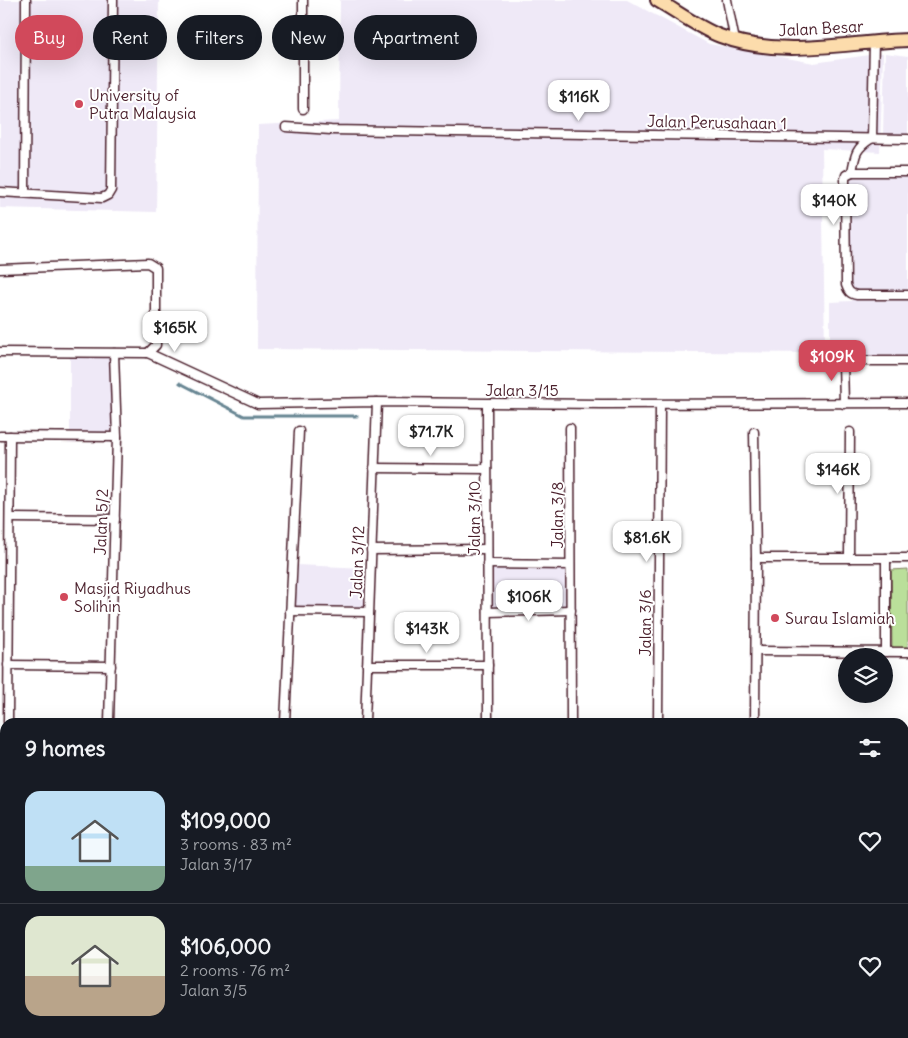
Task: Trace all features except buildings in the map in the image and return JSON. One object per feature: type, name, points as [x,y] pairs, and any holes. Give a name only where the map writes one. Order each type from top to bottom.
[{"type":"main road","name":"Jalan Besar","points":[[657,0],[718,35],[758,46],[792,49],[908,40]]},
{"type":"street","points":[[25,193],[26,0]]},
{"type":"street","points":[[0,192],[102,198],[108,196],[111,190],[113,0]]},
{"type":"street","points":[[303,0],[303,109]]},
{"type":"street","points":[[727,0],[735,41]]},
{"type":"street","points":[[852,172],[855,154],[861,145],[872,138],[874,42]]},
{"type":"street","name":"Jalan Perusahaan 1","points":[[286,127],[331,130],[908,139]]},
{"type":"street","points":[[908,172],[852,172],[846,175],[845,179],[846,285],[848,291],[857,295],[908,295]]},
{"type":"street","points":[[0,269],[148,263],[156,268],[156,345],[148,353],[0,352]]},
{"type":"street","name":"Jalan 5/2","points":[[109,718],[118,437],[114,353]]},
{"type":"street","name":"Jalan 3/15","points":[[148,353],[258,404],[377,402],[487,404],[908,403]]},
{"type":"street","points":[[844,404],[844,361],[908,361]]},
{"type":"street","name":"Jalan 3/12","points":[[365,718],[377,402]]},
{"type":"street","name":"Jalan 3/10","points":[[487,404],[488,718]]},
{"type":"street","name":"Jalan 3/6","points":[[658,718],[660,404]]},
{"type":"street","name":"Jalan 3/8","points":[[570,428],[571,718]]},
{"type":"street","points":[[285,718],[299,431]]},
{"type":"street","points":[[754,432],[756,558],[755,718]]},
{"type":"street","points":[[849,558],[850,432]]},
{"type":"street","points":[[0,436],[118,437]]},
{"type":"street","points":[[8,718],[10,436]]},
{"type":"street","points":[[374,468],[487,469]]},
{"type":"street","points":[[10,518],[115,518]]},
{"type":"street","points":[[371,550],[487,549]]},
{"type":"street","points":[[756,558],[908,558]]},
{"type":"street","points":[[886,558],[886,648]]},
{"type":"street","points":[[487,564],[570,565]]},
{"type":"street","points":[[488,612],[571,610]]},
{"type":"street","points":[[290,611],[369,612]]},
{"type":"street","points":[[756,651],[838,652]]},
{"type":"street","points":[[893,652],[908,652]]},
{"type":"street","points":[[8,665],[111,666]]},
{"type":"street","points":[[367,665],[488,665]]},
{"type":"shaded area","name":"University of Putra Malaysia","points":[[0,0],[159,0],[159,15],[93,15],[93,60],[158,60],[156,212],[0,208]]},
{"type":"shaded area","points":[[340,0],[627,0],[709,44],[814,63],[883,53],[880,152],[822,149],[825,353],[257,349],[258,125],[339,121],[340,60],[344,60],[344,15],[340,15]]},
{"type":"shaded area","points":[[885,53],[908,56],[908,135],[883,134]]},
{"type":"shaded area","points":[[854,176],[908,176],[908,357],[830,357],[830,302],[852,301],[850,178]]},
{"type":"shaded area","points":[[70,356],[111,357],[113,433],[70,433]]},
{"type":"shaded area","points":[[296,565],[367,568],[365,608],[295,607]]},
{"type":"shaded area","points":[[491,568],[567,568],[567,606],[492,608]]},
{"type":"green space","points":[[908,569],[908,650],[893,650],[892,648],[891,570]]},
{"type":"waterway","points":[[180,383],[244,416],[357,416]]},
{"type":"place","name":"University of Putra Malaysia","points":[[79,104]]},
{"type":"place","name":"Masjid Riyadhus Solihin","points":[[64,597]]},
{"type":"place","name":"Surau Islamiah","points":[[775,618]]}]
